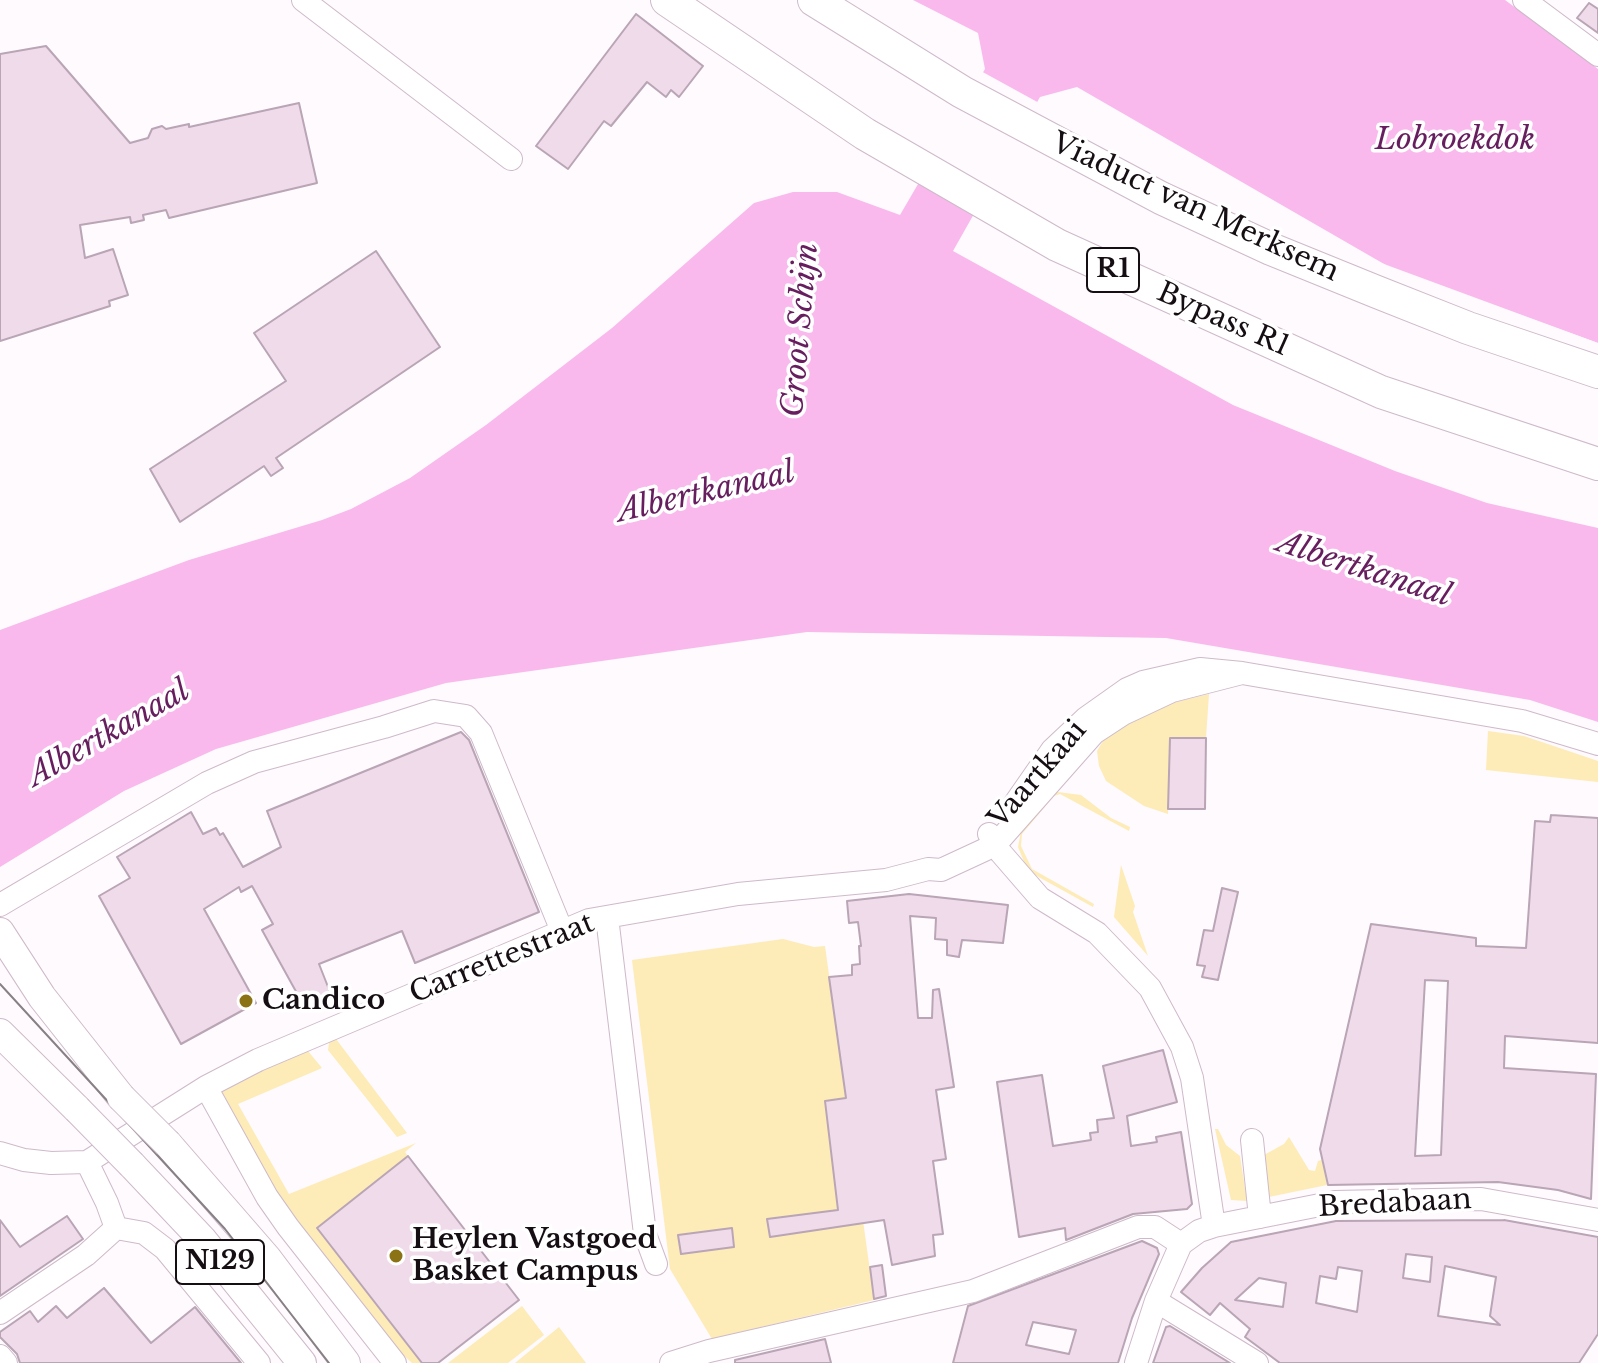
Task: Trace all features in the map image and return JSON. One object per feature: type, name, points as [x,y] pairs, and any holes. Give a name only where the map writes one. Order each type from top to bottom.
[{"type":"highway","name":"Bypass R1","points":[[667,0],[865,134],[1057,245],[1381,392],[1598,464]]},
{"type":"highway","name":"Viaduct van Merksem","points":[[814,0],[962,92],[1161,198],[1365,288],[1468,328],[1598,372]]},
{"type":"main road","name":"N129","points":[[0,932],[42,997],[121,1097],[168,1144],[267,1258],[346,1363]]},
{"type":"main road","name":"N129","points":[[0,1033],[202,1239],[302,1363]]},
{"type":"street","points":[[303,0],[511,159]]},
{"type":"street","points":[[1524,0],[1598,55]]},
{"type":"street","name":"Vaartkaai","points":[[992,840],[1094,733],[1161,695],[1242,673],[1522,721],[1598,744]]},
{"type":"street","points":[[0,905],[207,783],[254,762],[434,711],[466,716],[481,733],[562,931]]},
{"type":"street","points":[[992,840],[1040,898],[1097,933],[1150,988],[1182,1047],[1192,1078],[1214,1226]]},
{"type":"street","name":"Carrettestraat","points":[[87,1162],[206,1087],[284,1049],[589,920],[738,894],[886,880],[928,869],[941,870],[992,840]]},
{"type":"street","points":[[607,917],[645,1234],[656,1264]]},
{"type":"street","points":[[206,1087],[267,1197],[395,1363]]},
{"type":"street","points":[[1252,1140],[1260,1217]]},
{"type":"street","points":[[0,1153],[51,1163],[87,1162],[116,1228]]},
{"type":"street","name":"Bredabaan","points":[[1181,1244],[1199,1231],[1214,1226],[1335,1202],[1481,1199],[1598,1220]]},
{"type":"street","points":[[671,1363],[709,1351],[973,1291],[1138,1227],[1155,1227],[1181,1244],[1156,1301],[1136,1363]]},
{"type":"street","points":[[0,1313],[86,1255],[116,1228]]},
{"type":"street","points":[[116,1228],[144,1233],[165,1249],[259,1363]]},
{"type":"street","points":[[1156,1301],[1257,1363]]},
{"type":"street","points":[[0,1356],[6,1363]]},
{"type":"shaded area","points":[[1209,694],[1206,738],[1170,738],[1168,814],[1144,806],[1106,781],[1097,751],[1104,739],[1119,727],[1163,705]]},
{"type":"shaded area","points":[[1488,731],[1524,736],[1598,761],[1598,782],[1486,770]]},
{"type":"shaded area","points":[[1054,793],[1081,795],[1111,818],[1130,827],[1129,831],[1060,794],[1054,796],[1022,834],[1021,846],[1032,869],[1094,904],[1093,907],[1035,875],[1025,864],[1018,847],[1021,831]]},
{"type":"shaded area","points":[[1121,865],[1135,906],[1133,912],[1148,956],[1114,917]]},
{"type":"shaded area","points":[[783,939],[814,947],[825,946],[874,1300],[712,1339],[670,1269],[632,960]]},
{"type":"shaded area","points":[[333,1035],[407,1133],[397,1137],[328,1050],[330,1036]]},
{"type":"shaded area","points":[[303,1045],[322,1068],[238,1104],[289,1194],[416,1143],[405,1152],[408,1156],[317,1228],[422,1363],[412,1363],[372,1326],[276,1190],[225,1102],[220,1087]]},
{"type":"shaded area","points":[[1215,1129],[1218,1129],[1226,1145],[1240,1156],[1247,1201],[1231,1200]]},
{"type":"shaded area","points":[[1289,1137],[1309,1170],[1315,1171],[1318,1161],[1322,1160],[1327,1185],[1264,1198],[1264,1155],[1284,1144]]},
{"type":"shaded area","points":[[522,1306],[544,1335],[508,1363],[448,1363]]},
{"type":"shaded area","points":[[559,1327],[586,1363],[515,1363]]},
{"type":"water","points":[[913,0],[1505,0],[1598,69],[1598,343],[1391,268],[1077,87],[1040,97],[953,251],[1233,405],[1395,471],[1487,503],[1598,528],[1598,722],[1530,700],[1166,638],[807,632],[446,683],[216,749],[124,791],[0,867],[0,630],[189,560],[322,520],[351,509],[410,478],[486,425],[612,328],[754,203],[793,192],[837,192],[900,215],[985,69],[978,33]]},
{"type":"pier","points":[[979,70],[1041,104],[992,194],[926,160]]},
{"type":"pier","points":[[1365,257],[1598,343],[1598,347],[1389,271]]},
{"type":"building","points":[[1589,3],[1598,9],[1598,33],[1577,18]]},
{"type":"building","points":[[636,14],[703,66],[679,97],[671,90],[666,97],[647,82],[611,126],[604,121],[568,169],[536,146]]},
{"type":"building","points":[[46,46],[130,143],[148,138],[152,129],[162,126],[166,129],[189,124],[189,127],[299,103],[317,183],[169,218],[166,210],[143,215],[144,220],[131,223],[130,217],[80,225],[85,258],[113,249],[128,295],[109,301],[110,306],[0,341],[0,54]]},
{"type":"building","points":[[376,251],[440,347],[276,458],[283,468],[271,476],[264,466],[180,522],[150,469],[286,381],[254,333]]},
{"type":"building","points":[[461,732],[469,740],[539,912],[415,963],[402,931],[319,964],[332,997],[304,1006],[262,930],[273,924],[252,886],[241,892],[239,887],[204,909],[256,1003],[181,1044],[99,896],[130,878],[117,857],[191,812],[203,834],[216,828],[220,835],[223,833],[243,867],[281,847],[267,811]]},
{"type":"building","points":[[1170,738],[1206,738],[1205,809],[1168,809]]},
{"type":"building","points":[[1551,815],[1598,818],[1598,1043],[1505,1036],[1504,1068],[1596,1074],[1591,1199],[1558,1190],[1498,1182],[1328,1185],[1320,1149],[1371,924],[1476,938],[1476,946],[1526,948],[1535,821],[1550,822]],"holes":[[[1425,980],[1448,981],[1441,1155],[1415,1156]]]},
{"type":"building","points":[[1222,888],[1238,892],[1218,980],[1202,977],[1205,966],[1197,965],[1204,930],[1213,931]]},
{"type":"building","points":[[909,894],[1008,905],[1003,943],[962,940],[959,957],[947,955],[947,940],[935,939],[936,918],[910,916],[918,1018],[932,1018],[933,990],[939,989],[954,1087],[936,1090],[946,1159],[933,1161],[943,1234],[933,1235],[935,1256],[892,1265],[884,1220],[770,1237],[767,1219],[838,1210],[825,1101],[846,1098],[829,977],[852,975],[852,965],[860,964],[858,922],[849,923],[847,901]]},
{"type":"building","points":[[1163,1050],[1177,1102],[1127,1116],[1131,1146],[1157,1142],[1156,1137],[1181,1132],[1192,1204],[1187,1209],[1133,1214],[1066,1240],[1065,1228],[1019,1237],[997,1082],[1042,1075],[1053,1146],[1091,1140],[1090,1133],[1098,1132],[1097,1120],[1114,1118],[1103,1066]]},
{"type":"building","name":"Heylen Vastgoed Basket Campus","points":[[408,1156],[519,1300],[438,1363],[422,1363],[317,1228]]},
{"type":"building","points":[[67,1216],[83,1239],[0,1296],[0,1220],[20,1247]]},
{"type":"building","points":[[1504,1220],[1598,1237],[1598,1334],[1579,1363],[1280,1363],[1245,1337],[1250,1329],[1220,1303],[1210,1315],[1181,1292],[1231,1242],[1336,1221]],"holes":[[[1406,1254],[1432,1257],[1430,1282],[1403,1278]],[[1445,1266],[1496,1277],[1490,1316],[1500,1325],[1438,1316]],[[1338,1267],[1362,1271],[1357,1312],[1316,1303],[1320,1276],[1336,1279]],[[1259,1278],[1286,1283],[1283,1307],[1235,1300]]]},
{"type":"building","points":[[732,1228],[734,1247],[681,1254],[678,1235]]},
{"type":"building","points":[[1142,1241],[1157,1248],[1159,1254],[1132,1318],[1118,1363],[953,1363],[968,1306]],"holes":[[[1033,1322],[1076,1330],[1069,1354],[1026,1345]]]},
{"type":"building","points":[[882,1265],[886,1296],[874,1299],[870,1267]]},
{"type":"building","points":[[104,1288],[151,1343],[195,1307],[241,1363],[20,1363],[17,1354],[0,1337],[0,1332],[30,1311],[38,1322],[56,1306],[67,1318]]},
{"type":"building","points":[[1170,1326],[1230,1363],[1153,1363],[1166,1327]]},
{"type":"building","points":[[825,1339],[831,1363],[735,1363],[735,1360]]},
{"type":"tram line","points":[[0,984],[225,1229],[329,1363]]},
{"type":"place","name":"Candico","points":[[246,1001]]},
{"type":"place","name":"Heylen Vastgoed Basket Campus","points":[[396,1256]]},
{"type":"water label","name":"Lobroekdok","points":[[1455,141]]},
{"type":"water label","name":"Groot Schijn","points":[[801,330]]},
{"type":"water label","name":"Albertkanaal","points":[[706,493]]},
{"type":"water label","name":"Albertkanaal","points":[[1364,570]]},
{"type":"water label","name":"Albertkanaal","points":[[109,734]]}]
